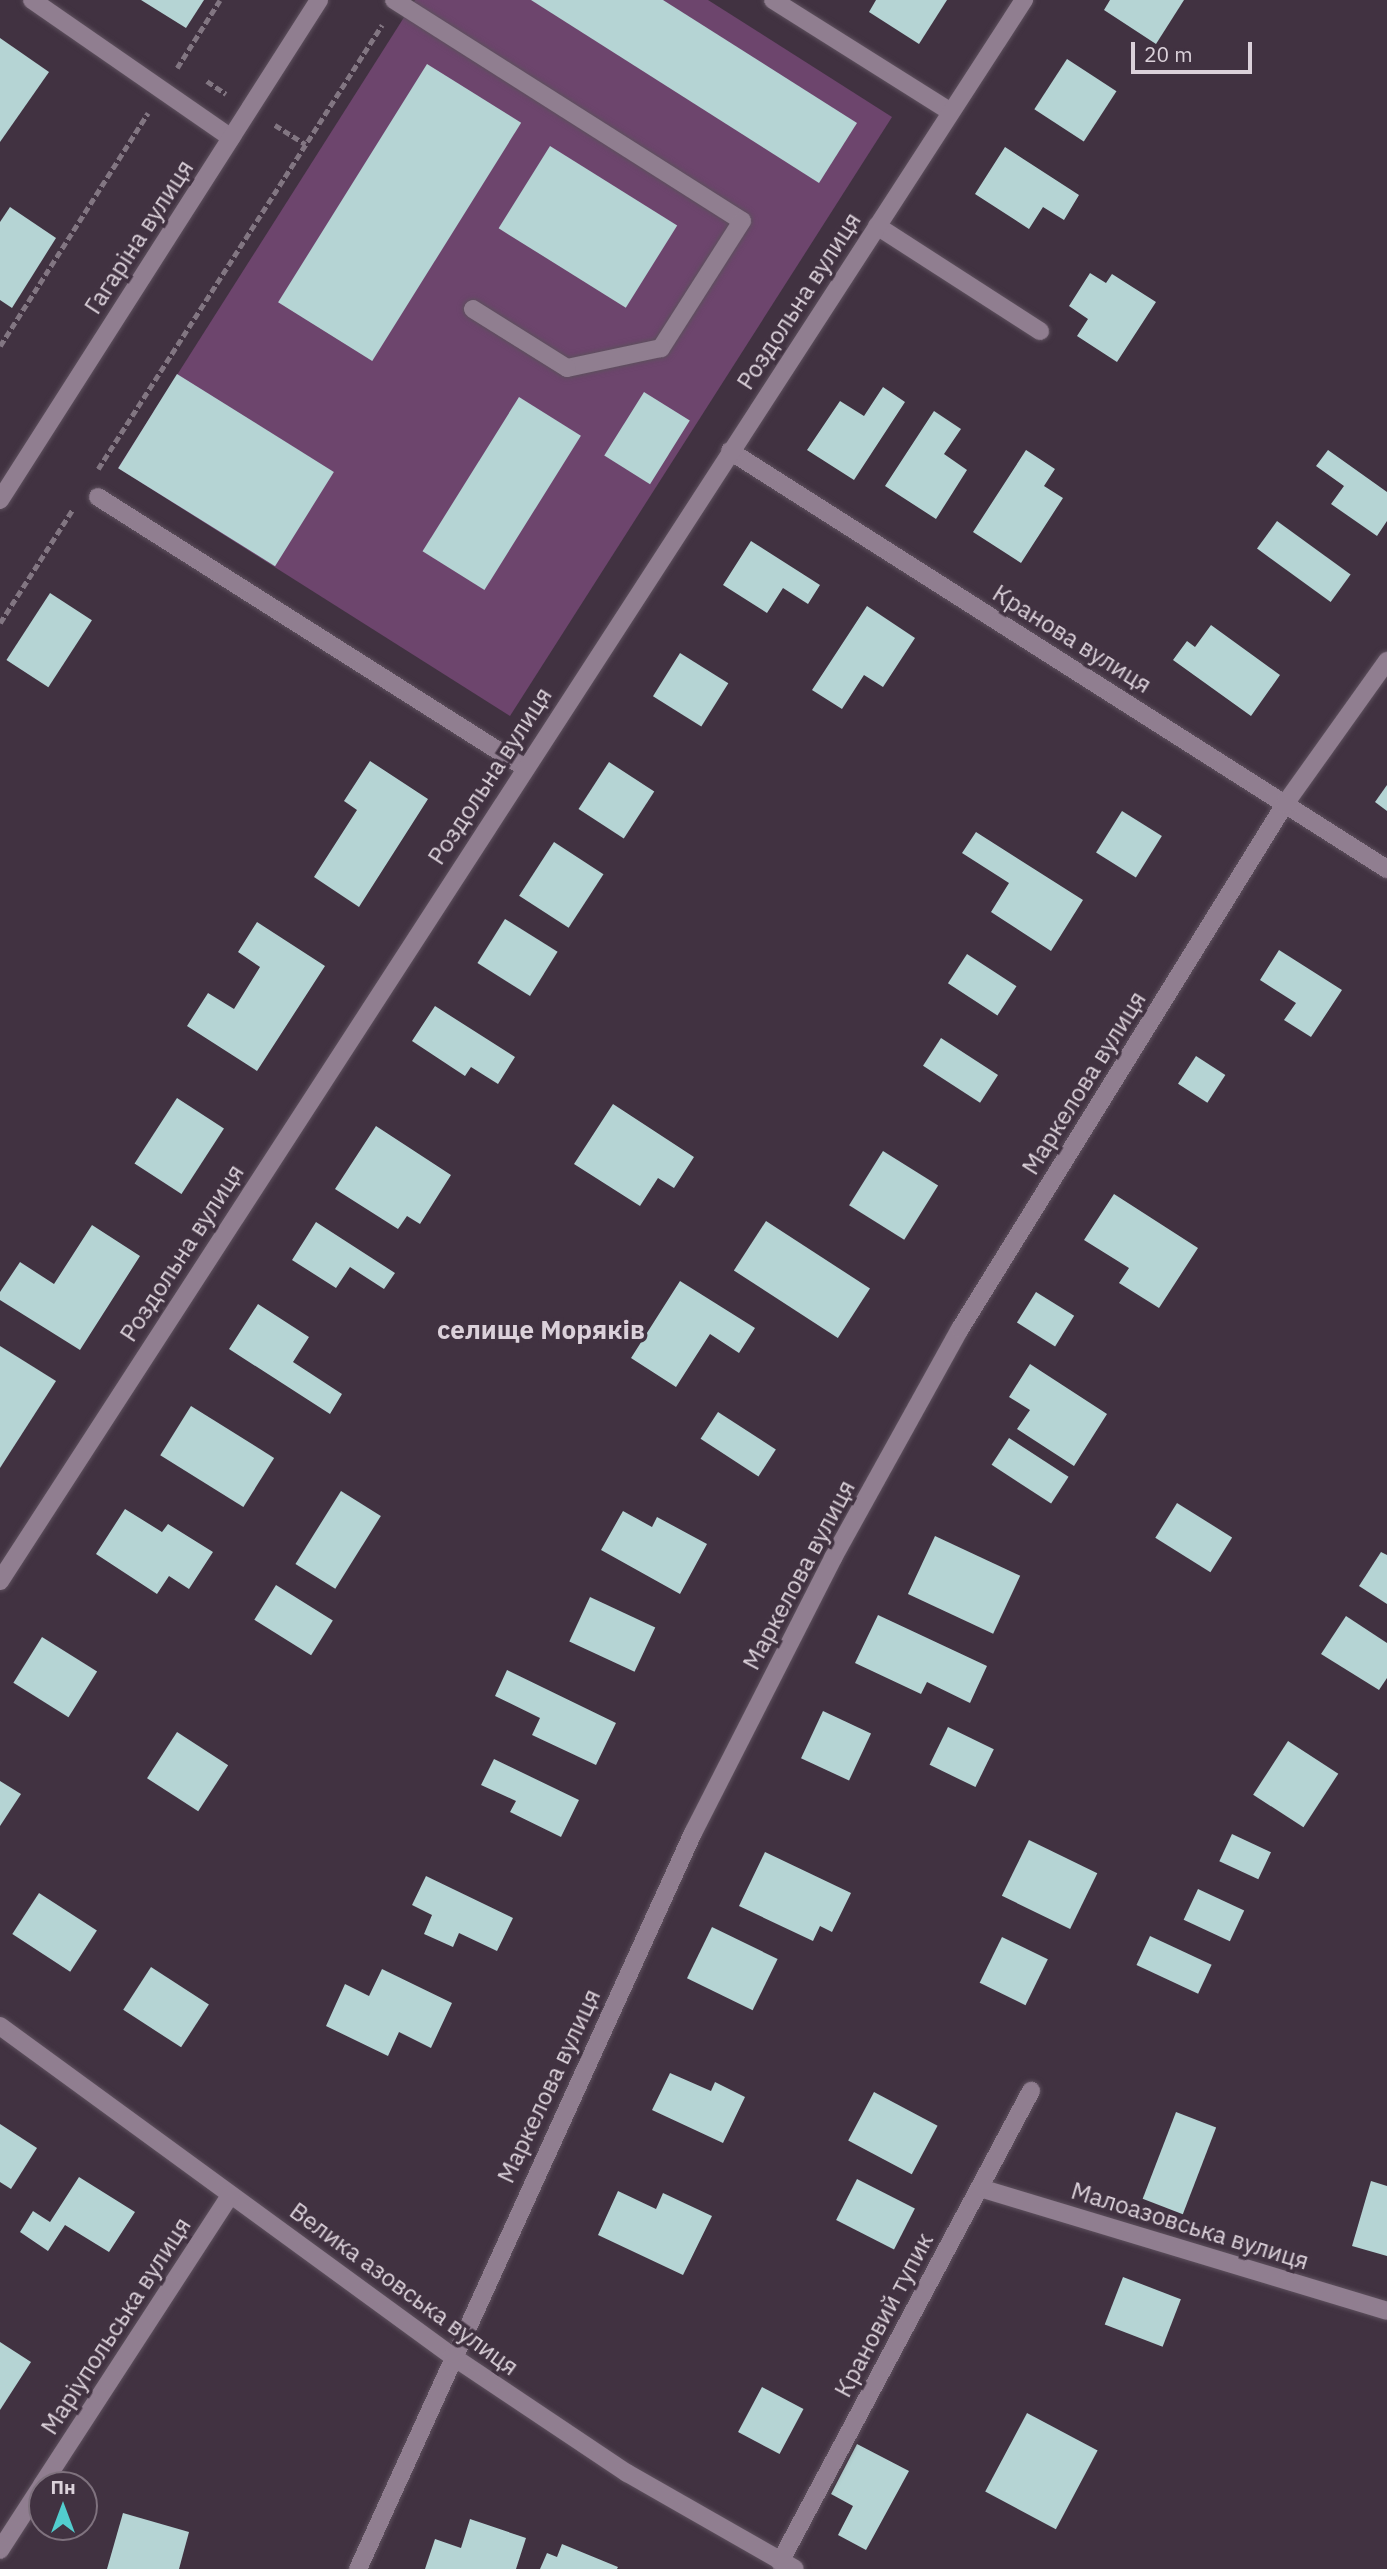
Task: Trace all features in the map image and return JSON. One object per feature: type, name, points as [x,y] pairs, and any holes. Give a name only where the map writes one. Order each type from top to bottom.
[{"type":"street","points":[[32,0],[231,138]]},
{"type":"street","name":"Гагаріна вулиця","points":[[0,500],[319,0]]},
{"type":"street","points":[[774,0],[951,112]]},
{"type":"street","name":"Роздольна вулиця","points":[[0,1581],[524,767],[1024,0]]},
{"type":"street","points":[[395,1],[742,221],[661,348],[567,368],[473,309]]},
{"type":"street","points":[[877,226],[1040,331]]},
{"type":"street","name":"Кранова вулиця","points":[[730,451],[1387,869]]},
{"type":"street","points":[[98,497],[524,767]]},
{"type":"street","name":"Маркелова вулиця","points":[[358,2569],[452,2356],[693,1833],[833,1558],[960,1329],[1285,804],[1387,661]]},
{"type":"street","name":"Велика азовська вулиця","points":[[0,2026],[452,2356],[627,2473],[788,2566]]},
{"type":"street","name":"Крановий тупик","points":[[788,2566],[1031,2091]]},
{"type":"street","name":"Малоазовська вулиця","points":[[980,2188],[1387,2311]]},
{"type":"street","name":"Маріупольська вулиця","points":[[51,2471],[230,2195]]},
{"type":"street","name":"Маріупольська вулиця","points":[[0,2550],[28,2507]]},
{"type":"path","points":[[0,346],[220,0]]},
{"type":"path","points":[[93,478],[395,1]]},
{"type":"path","points":[[0,623],[78,500]]},
{"type":"shaded area","points":[[415,0],[708,0],[892,117],[510,716],[118,468]]},
{"type":"building","points":[[141,0],[204,0],[186,28]]},
{"type":"building","points":[[531,0],[663,0],[857,123],[819,183]]},
{"type":"building","points":[[876,0],[947,0],[919,44],[869,12]]},
{"type":"building","points":[[1110,0],[1184,0],[1156,44],[1104,10]]},
{"type":"building","points":[[0,38],[49,72],[0,142]]},
{"type":"building","points":[[1067,59],[1116,91],[1084,141],[1034,109]]},
{"type":"building","points":[[427,64],[521,123],[372,361],[278,302]]},
{"type":"building","points":[[550,146],[677,225],[626,308],[499,228]]},
{"type":"building","points":[[1005,147],[1079,195],[1064,220],[1043,207],[1029,229],[975,194]]},
{"type":"building","points":[[10,207],[56,238],[12,308],[0,300],[0,222]]},
{"type":"building","points":[[1090,273],[1106,283],[1112,274],[1156,302],[1117,362],[1077,336],[1088,319],[1069,306]]},
{"type":"building","points":[[177,374],[334,472],[275,566],[118,468]]},
{"type":"building","points":[[883,387],[905,402],[854,480],[807,450],[840,401],[864,416]]},
{"type":"building","points":[[644,392],[690,421],[650,484],[604,456]]},
{"type":"building","points":[[519,397],[581,436],[484,590],[423,551]]},
{"type":"building","points":[[934,411],[961,429],[944,454],[967,470],[936,519],[885,486]]},
{"type":"building","points":[[1026,450],[1055,469],[1044,486],[1063,498],[1021,563],[973,532]]},
{"type":"building","points":[[1328,450],[1387,492],[1387,521],[1377,536],[1331,504],[1344,486],[1316,466]]},
{"type":"building","points":[[1277,521],[1351,574],[1331,602],[1257,549]]},
{"type":"building","points":[[751,541],[820,585],[808,604],[783,588],[767,613],[723,585]]},
{"type":"building","points":[[50,593],[92,620],[48,687],[6,660]]},
{"type":"building","points":[[867,606],[915,638],[883,687],[864,675],[842,709],[812,690]]},
{"type":"building","points":[[1211,625],[1280,675],[1251,716],[1173,660],[1187,641],[1195,647]]},
{"type":"building","points":[[680,653],[728,683],[701,726],[653,696]]},
{"type":"building","points":[[370,761],[428,799],[359,907],[314,877],[357,810],[344,801]]},
{"type":"building","points":[[609,762],[654,791],[624,838],[579,809]]},
{"type":"building","points":[[1387,785],[1387,811],[1375,802]]},
{"type":"building","points":[[1122,811],[1162,836],[1136,877],[1096,853]]},
{"type":"building","points":[[976,832],[1083,900],[1051,951],[991,912],[1009,883],[962,853]]},
{"type":"building","points":[[554,842],[603,874],[569,928],[519,896]]},
{"type":"building","points":[[505,919],[558,952],[530,996],[477,963]]},
{"type":"building","points":[[257,922],[325,966],[257,1071],[187,1026],[208,993],[234,1009],[260,967],[238,952]]},
{"type":"building","points":[[1279,950],[1342,990],[1311,1037],[1284,1020],[1296,1003],[1260,980]]},
{"type":"building","points":[[967,954],[1016,986],[997,1015],[948,983]]},
{"type":"building","points":[[435,1006],[515,1057],[498,1084],[471,1067],[465,1076],[412,1041]]},
{"type":"building","points":[[941,1038],[998,1075],[980,1103],[923,1066]]},
{"type":"building","points":[[1196,1056],[1225,1075],[1207,1103],[1178,1084]]},
{"type":"building","points":[[177,1098],[224,1128],[181,1194],[135,1163]]},
{"type":"building","points":[[613,1104],[694,1157],[674,1188],[658,1178],[640,1206],[574,1164]]},
{"type":"building","points":[[376,1126],[451,1175],[420,1224],[407,1216],[398,1229],[335,1189]]},
{"type":"building","points":[[883,1151],[938,1185],[904,1240],[849,1205]]},
{"type":"building","points":[[1114,1194],[1198,1248],[1159,1308],[1119,1283],[1129,1268],[1084,1240]]},
{"type":"building","points":[[766,1221],[870,1289],[838,1338],[734,1270]]},
{"type":"building","points":[[316,1222],[395,1273],[384,1289],[350,1267],[336,1288],[292,1260]]},
{"type":"building","points":[[92,1225],[140,1256],[80,1350],[0,1300],[0,1292],[20,1262],[54,1284]]},
{"type":"building","points":[[680,1281],[755,1328],[739,1353],[710,1334],[676,1387],[631,1358]]},
{"type":"building","points":[[1036,1292],[1074,1316],[1055,1346],[1017,1323]]},
{"type":"building","points":[[258,1304],[309,1337],[293,1362],[342,1394],[330,1414],[229,1349]]},
{"type":"building","points":[[0,1346],[56,1381],[0,1468]]},
{"type":"building","points":[[1030,1364],[1107,1414],[1074,1466],[1017,1429],[1030,1410],[1009,1397]]},
{"type":"building","points":[[191,1406],[274,1458],[243,1507],[160,1455]]},
{"type":"building","points":[[718,1412],[776,1450],[758,1476],[701,1439]]},
{"type":"building","points":[[1009,1438],[1069,1477],[1051,1504],[992,1465]]},
{"type":"building","points":[[341,1491],[381,1516],[335,1589],[295,1564]]},
{"type":"building","points":[[1177,1503],[1232,1537],[1210,1572],[1155,1538]]},
{"type":"building","points":[[125,1509],[162,1532],[168,1524],[213,1552],[189,1589],[169,1576],[157,1594],[96,1554]]},
{"type":"building","points":[[623,1511],[652,1527],[657,1517],[707,1544],[680,1594],[601,1550]]},
{"type":"building","points":[[935,1536],[1020,1576],[993,1634],[908,1594]]},
{"type":"building","points":[[1381,1552],[1387,1555],[1387,1604],[1359,1586]]},
{"type":"building","points":[[276,1585],[333,1621],[311,1655],[254,1620]]},
{"type":"building","points":[[590,1597],[655,1627],[635,1672],[569,1641]]},
{"type":"building","points":[[878,1615],[987,1666],[970,1703],[927,1682],[921,1694],[855,1663]]},
{"type":"building","points":[[1346,1616],[1387,1643],[1387,1678],[1379,1690],[1321,1654]]},
{"type":"building","points":[[42,1637],[97,1671],[69,1717],[13,1683]]},
{"type":"building","points":[[507,1670],[616,1723],[596,1765],[532,1735],[540,1718],[495,1696]]},
{"type":"building","points":[[823,1711],[871,1733],[849,1781],[801,1758]]},
{"type":"building","points":[[948,1727],[994,1749],[975,1787],[930,1765]]},
{"type":"building","points":[[177,1732],[228,1765],[198,1811],[147,1778]]},
{"type":"building","points":[[1288,1741],[1338,1774],[1303,1827],[1253,1795]]},
{"type":"building","points":[[494,1759],[579,1800],[561,1837],[510,1812],[516,1801],[481,1785]]},
{"type":"building","points":[[0,1781],[21,1794],[0,1826]]},
{"type":"building","points":[[1232,1834],[1271,1852],[1258,1879],[1219,1861]]},
{"type":"building","points":[[1029,1840],[1097,1873],[1070,1929],[1002,1896]]},
{"type":"building","points":[[765,1852],[851,1893],[832,1932],[820,1926],[813,1941],[739,1906]]},
{"type":"building","points":[[426,1876],[513,1918],[497,1951],[459,1933],[453,1947],[424,1934],[432,1915],[412,1905]]},
{"type":"building","points":[[1198,1889],[1244,1911],[1230,1941],[1184,1920]]},
{"type":"building","points":[[39,1893],[97,1931],[70,1972],[12,1934]]},
{"type":"building","points":[[712,1927],[778,1959],[753,2010],[687,1978]]},
{"type":"building","points":[[1150,1936],[1212,1965],[1198,1994],[1136,1965]]},
{"type":"building","points":[[1002,1937],[1048,1959],[1025,2005],[980,1983]]},
{"type":"building","points":[[151,1967],[209,2005],[181,2047],[123,2010]]},
{"type":"building","points":[[382,1969],[452,2003],[431,2048],[399,2032],[388,2056],[326,2026],[345,1984],[369,1996]]},
{"type":"building","points":[[670,2073],[711,2091],[715,2082],[745,2097],[723,2143],[652,2110]]},
{"type":"building","points":[[874,2092],[938,2126],[912,2174],[848,2141]]},
{"type":"building","points":[[1176,2112],[1216,2127],[1183,2214],[1143,2199]]},
{"type":"building","points":[[0,2124],[37,2148],[11,2189],[0,2182]]},
{"type":"building","points":[[79,2177],[135,2212],[109,2252],[65,2225],[48,2251],[20,2232],[33,2211],[50,2222]]},
{"type":"building","points":[[857,2179],[915,2209],[894,2249],[836,2220]]},
{"type":"building","points":[[1371,2181],[1387,2186],[1387,2256],[1352,2246]]},
{"type":"building","points":[[618,2191],[656,2209],[663,2193],[712,2216],[683,2275],[598,2235]]},
{"type":"building","points":[[1123,2277],[1181,2299],[1163,2347],[1105,2325]]},
{"type":"building","points":[[0,2342],[31,2362],[0,2410]]},
{"type":"building","points":[[762,2387],[803,2409],[780,2454],[738,2432]]},
{"type":"building","points":[[1027,2413],[1098,2451],[1056,2529],[985,2492]]},
{"type":"building","points":[[857,2444],[909,2471],[866,2550],[838,2535],[853,2506],[831,2494]]},
{"type":"building","points":[[123,2513],[189,2532],[179,2569],[107,2569]]},
{"type":"building","points":[[470,2519],[526,2538],[516,2569],[425,2569],[435,2539],[461,2548]]},
{"type":"building","points":[[562,2544],[618,2567],[540,2569],[547,2553],[557,2557]]},
{"type":"district","name":"селище Моряків","points":[[541,1330]]}]
